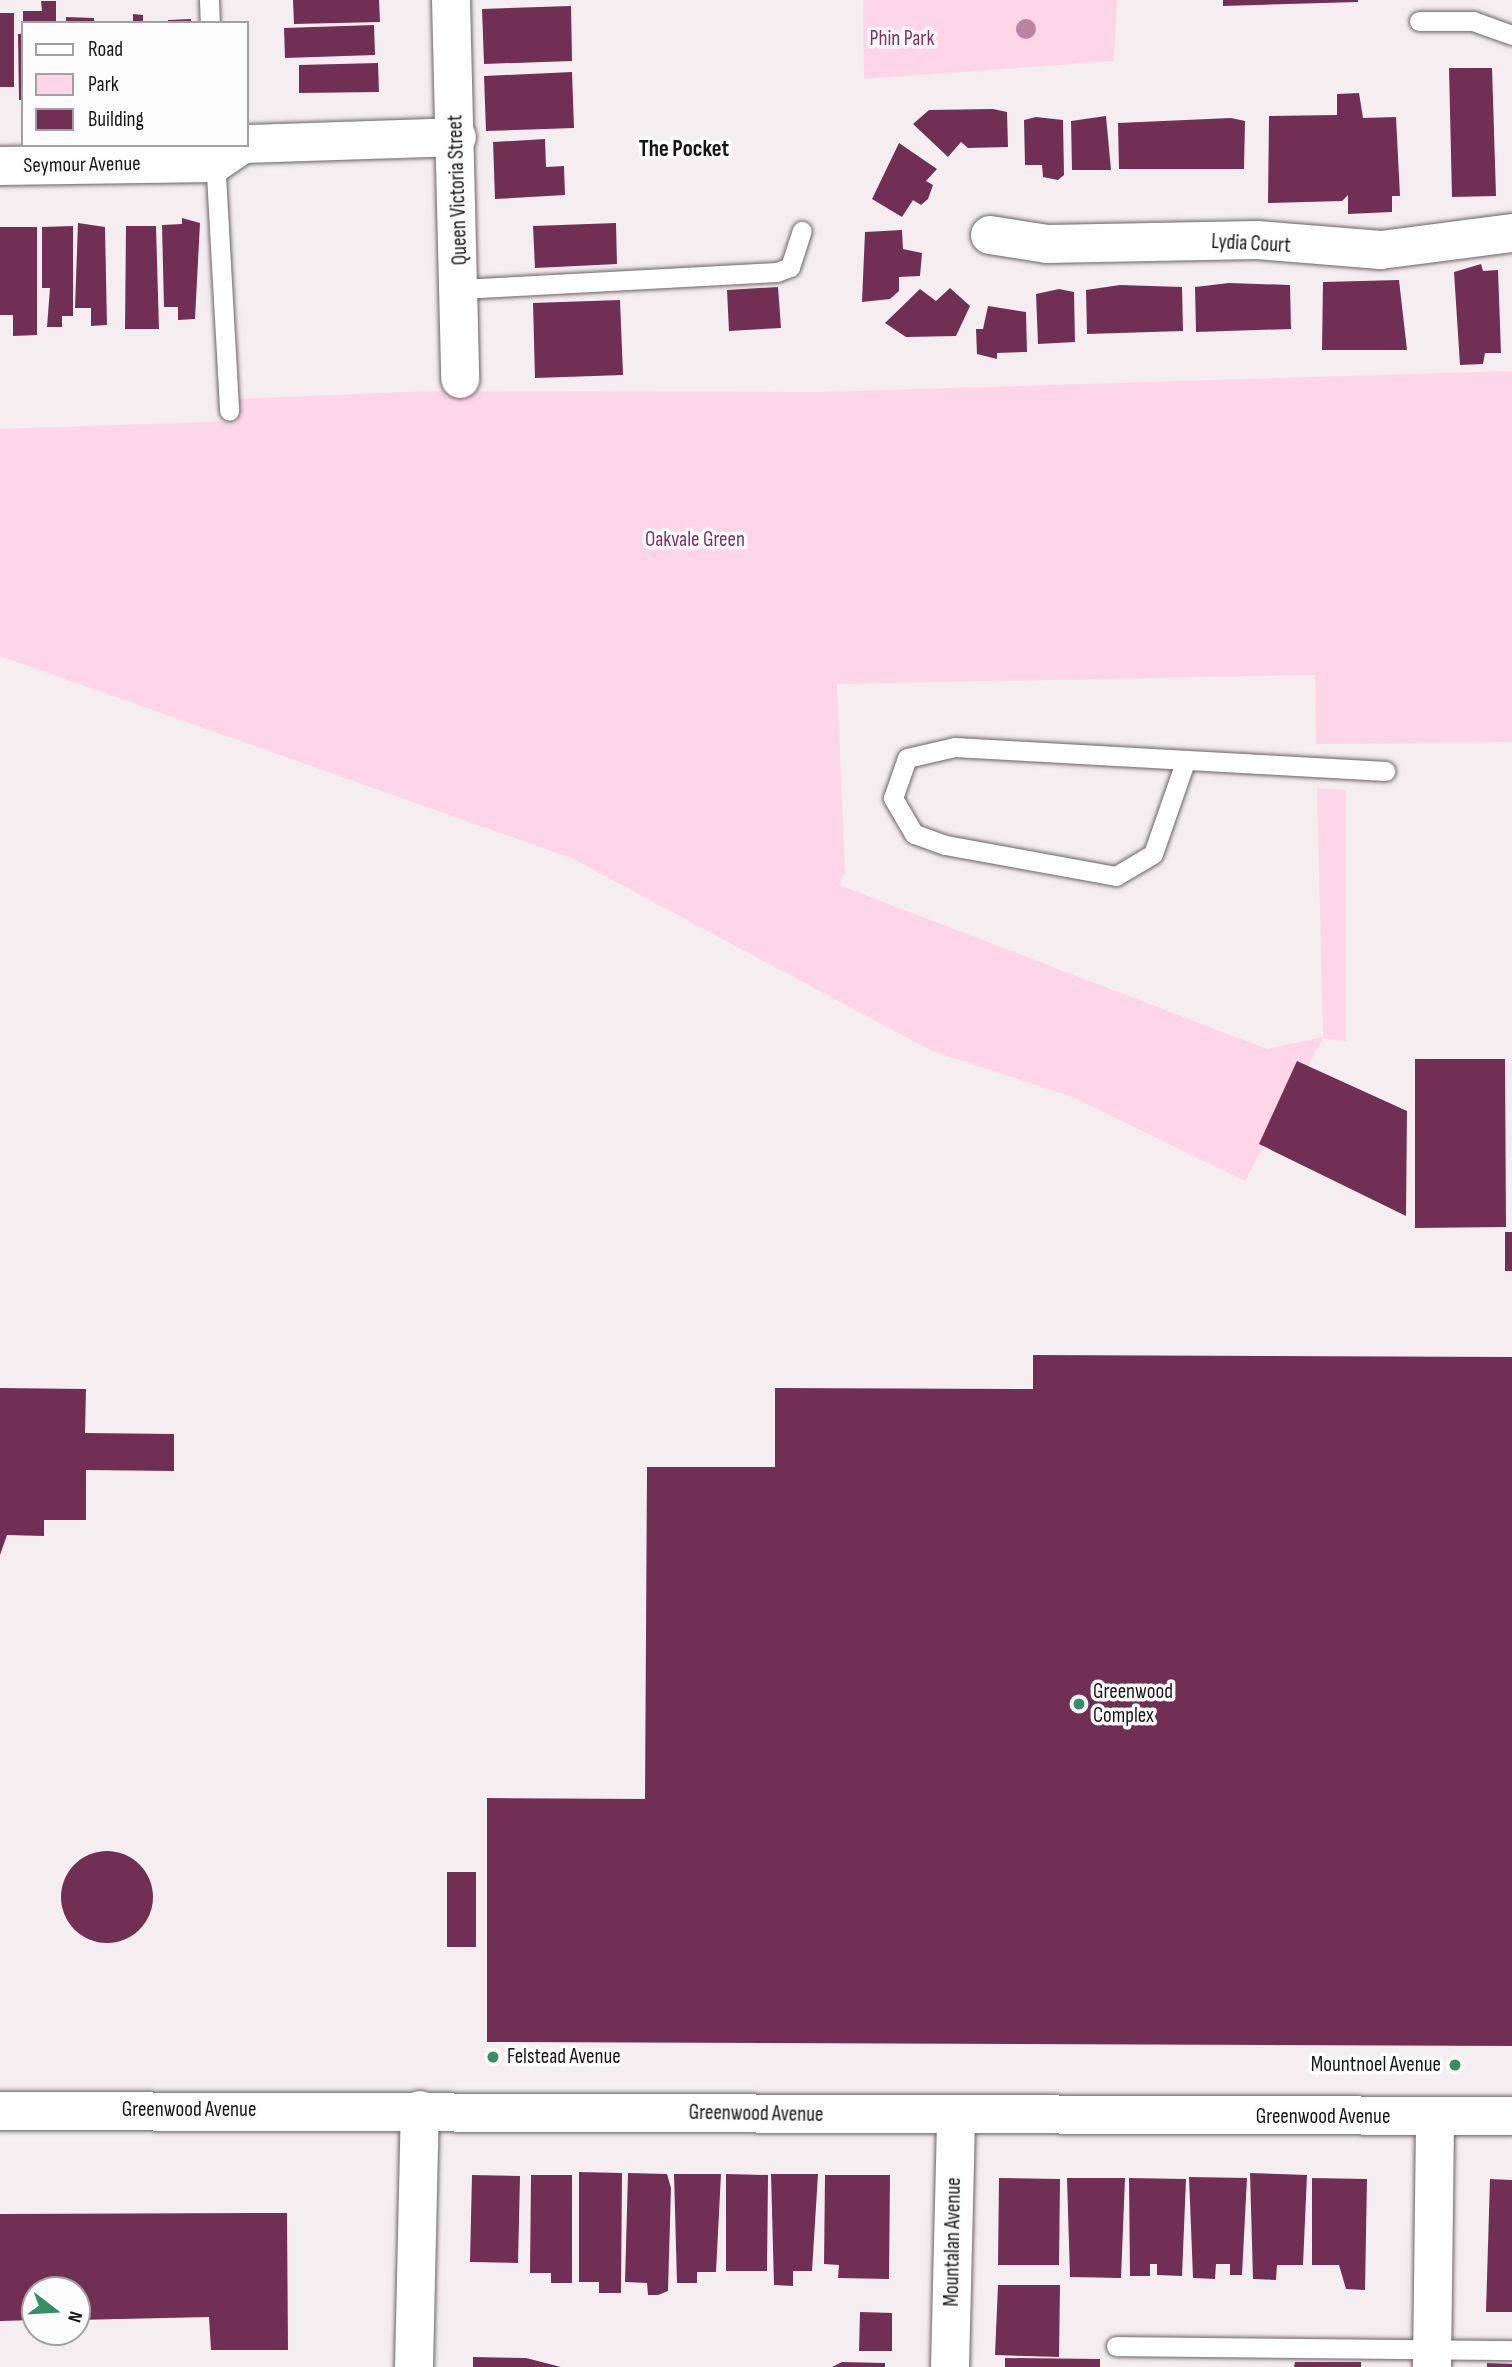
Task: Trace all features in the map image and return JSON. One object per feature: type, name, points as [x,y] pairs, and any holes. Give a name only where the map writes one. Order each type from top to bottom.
[{"type":"street","name":"Queen Victoria Street","points":[[451,0],[461,289],[460,379]]},
{"type":"street","name":"Seymour Avenue","points":[[0,166],[230,149],[457,137]]},
{"type":"street","name":"Lydia Court","points":[[990,235],[1046,244],[1256,240],[1381,250],[1512,233]]},
{"type":"street","name":"Greenwood Avenue","points":[[0,2110],[420,2110],[956,2118],[1512,2116]]},
{"type":"street","points":[[414,2367],[420,2110]]},
{"type":"street","points":[[1432,2358],[1435,2117]]},
{"type":"street","name":"Mountalan Avenue","points":[[950,2367],[956,2118]]},
{"type":"lane","points":[[209,0],[210,21]]},
{"type":"lane","points":[[1419,21],[1473,21],[1512,35]]},
{"type":"lane","points":[[229,411],[230,149]]},
{"type":"lane","points":[[461,289],[776,272],[790,267],[802,232]]},
{"type":"lane","points":[[1185,762],[1153,854],[1116,876],[945,845],[914,834],[893,798],[907,758],[955,747],[1185,762],[1385,771]]},
{"type":"lane","points":[[1116,2346],[1432,2358],[1512,2350]]},
{"type":"green space","name":"Phin Park","points":[[863,0],[1117,0],[1114,61],[864,79]]},
{"type":"green space","name":"Oakvale Green","points":[[1512,371],[1512,742],[1316,744],[1315,675],[837,684],[845,872],[839,885],[1267,1049],[1323,1037],[1317,788],[1346,790],[1346,1041],[1323,1038],[1245,1181],[1070,1096],[932,1051],[571,858],[0,656],[0,429],[237,421],[236,399],[432,391],[818,392]]},
{"type":"building","points":[[293,0],[379,0],[380,22],[294,24]]},
{"type":"building","points":[[1223,0],[1358,0],[1358,2],[1223,6]]},
{"type":"building","points":[[41,1],[56,1],[56,21],[23,21],[23,11],[42,11]]},
{"type":"building","points":[[571,6],[572,61],[484,64],[482,9]]},
{"type":"building","points":[[0,13],[14,13],[14,87],[0,87]]},
{"type":"building","points":[[133,14],[143,15],[143,21],[133,21]]},
{"type":"building","points":[[66,17],[94,18],[94,21],[66,21]]},
{"type":"building","points":[[191,19],[191,21],[168,21]]},
{"type":"building","points":[[374,25],[375,55],[285,58],[284,28]]},
{"type":"building","points":[[18,34],[21,34],[21,100]]},
{"type":"building","points":[[378,63],[379,92],[299,93],[299,65]]},
{"type":"building","points":[[1449,68],[1492,68],[1496,196],[1452,197]]},
{"type":"building","points":[[572,72],[574,128],[486,131],[484,76]]},
{"type":"building","points":[[1359,93],[1363,118],[1396,117],[1400,196],[1392,196],[1392,212],[1348,214],[1348,195],[1342,201],[1268,203],[1269,116],[1337,115],[1337,94]]},
{"type":"building","points":[[993,109],[1007,112],[1008,147],[968,148],[961,142],[948,157],[913,124],[929,110]]},
{"type":"building","points":[[1106,116],[1111,170],[1072,170],[1071,121]]},
{"type":"building","points":[[1036,117],[1063,120],[1064,175],[1058,180],[1043,177],[1042,165],[1025,165],[1024,120]]},
{"type":"building","points":[[1231,118],[1245,121],[1244,169],[1119,169],[1118,123]]},
{"type":"building","points":[[545,139],[546,167],[564,166],[565,195],[495,199],[493,142]]},
{"type":"building","points":[[899,143],[937,169],[926,181],[933,185],[928,199],[921,205],[913,200],[902,217],[872,199]]},
{"type":"building","points":[[182,218],[200,223],[195,319],[178,320],[178,307],[164,307],[162,225],[182,224]]},
{"type":"building","points":[[78,223],[105,227],[107,325],[91,326],[91,308],[75,308]]},
{"type":"building","points":[[616,223],[617,264],[535,268],[533,226]]},
{"type":"building","points":[[73,226],[73,316],[62,316],[62,327],[47,327],[50,288],[42,288],[42,227]]},
{"type":"building","points":[[126,226],[156,226],[159,329],[125,329]]},
{"type":"building","points":[[0,227],[37,227],[37,335],[13,336],[13,315],[0,315]]},
{"type":"building","points":[[902,230],[903,249],[922,253],[920,276],[899,277],[899,291],[890,299],[862,302],[865,232]]},
{"type":"building","points":[[1481,264],[1483,271],[1498,270],[1501,353],[1485,353],[1483,364],[1460,365],[1454,272]]},
{"type":"building","points":[[1399,280],[1407,350],[1322,350],[1323,282]]},
{"type":"building","points":[[1229,283],[1290,285],[1291,329],[1196,332],[1195,287]]},
{"type":"building","points":[[1120,285],[1182,287],[1183,331],[1087,334],[1086,290]]},
{"type":"building","points":[[778,287],[781,328],[729,331],[727,290]]},
{"type":"building","points":[[950,288],[970,306],[956,336],[906,337],[885,323],[920,289],[936,301]]},
{"type":"building","points":[[1059,289],[1074,292],[1075,342],[1038,344],[1036,294]]},
{"type":"building","points":[[620,300],[623,375],[535,378],[533,303]]},
{"type":"building","points":[[988,306],[1026,312],[1027,352],[997,353],[997,359],[977,354],[976,329],[983,329]]},
{"type":"building","points":[[1415,1059],[1505,1059],[1506,1227],[1415,1228]]},
{"type":"building","points":[[1297,1061],[1407,1111],[1406,1216],[1259,1144]]},
{"type":"building","points":[[1505,1232],[1512,1232],[1512,1271],[1505,1271]]},
{"type":"building","name":"Greenwood Complex","points":[[1033,1355],[1512,1357],[1512,2046],[487,2042],[487,1798],[645,1799],[647,1467],[775,1467],[775,1388],[1033,1389]]},
{"type":"building","points":[[0,1388],[86,1389],[85,1433],[174,1434],[174,1471],[86,1470],[86,1520],[44,1520],[44,1536],[7,1535],[0,1555]]},
{"type":"building","points":[[107,1851],[125,1854],[140,1864],[150,1879],[153,1897],[150,1915],[140,1930],[125,1940],[107,1943],[89,1940],[74,1930],[64,1915],[61,1897],[64,1879],[74,1864],[89,1854]]},
{"type":"building","points":[[447,1872],[476,1872],[476,1947],[447,1947]]},
{"type":"building","points":[[579,2172],[622,2173],[621,2293],[599,2293],[599,2282],[579,2282]]},
{"type":"building","points":[[628,2173],[667,2174],[671,2188],[668,2291],[658,2295],[648,2295],[647,2283],[625,2282]]},
{"type":"building","points":[[1250,2173],[1307,2175],[1303,2265],[1277,2265],[1276,2280],[1253,2279]]},
{"type":"building","points":[[674,2174],[721,2174],[716,2272],[697,2272],[697,2283],[677,2283]]},
{"type":"building","points":[[726,2174],[768,2175],[767,2271],[726,2271]]},
{"type":"building","points":[[771,2174],[818,2174],[812,2271],[793,2271],[793,2286],[774,2285]]},
{"type":"building","points":[[472,2175],[520,2176],[518,2263],[470,2262]]},
{"type":"building","points":[[531,2175],[572,2175],[572,2283],[551,2283],[551,2273],[530,2273]]},
{"type":"building","points":[[825,2175],[890,2175],[889,2279],[838,2278],[839,2265],[824,2264]]},
{"type":"building","points":[[1189,2177],[1247,2178],[1242,2275],[1230,2275],[1230,2264],[1216,2264],[1215,2279],[1193,2278]]},
{"type":"building","points":[[999,2178],[1060,2179],[1059,2265],[998,2265]]},
{"type":"building","points":[[1067,2178],[1125,2178],[1121,2278],[1070,2277]]},
{"type":"building","points":[[1129,2178],[1186,2179],[1182,2276],[1157,2275],[1157,2264],[1150,2264],[1150,2276],[1130,2276]]},
{"type":"building","points":[[1312,2178],[1367,2179],[1365,2290],[1346,2289],[1339,2265],[1312,2265]]},
{"type":"building","points":[[1490,2179],[1512,2180],[1512,2312],[1486,2312]]},
{"type":"building","points":[[287,2213],[288,2350],[211,2350],[209,2317],[91,2320],[91,2276],[21,2276],[21,2320],[0,2321],[0,2214]]},
{"type":"building","points":[[998,2285],[1060,2285],[1059,2357],[995,2355]]},
{"type":"building","points":[[860,2312],[892,2313],[892,2351],[859,2351]]},
{"type":"building","points":[[473,2357],[526,2358],[561,2367],[473,2367]]},
{"type":"building","points":[[1005,2358],[1100,2359],[1100,2367],[1005,2367]]},
{"type":"building","points":[[842,2362],[885,2363],[885,2367],[832,2367]]},
{"type":"building","points":[[1295,2362],[1361,2362],[1361,2367],[1294,2367]]},
{"type":"building","points":[[1487,2363],[1512,2364],[1512,2367],[1487,2367]]},
{"type":"place","name":"Greenwood Complex","points":[[1079,1704]]},
{"type":"place","name":"Felstead Avenue","points":[[493,2057]]},
{"type":"place","name":"Mountnoel Avenue","points":[[1455,2065]]},
{"type":"district","name":"The Pocket","points":[[684,149]]}]
